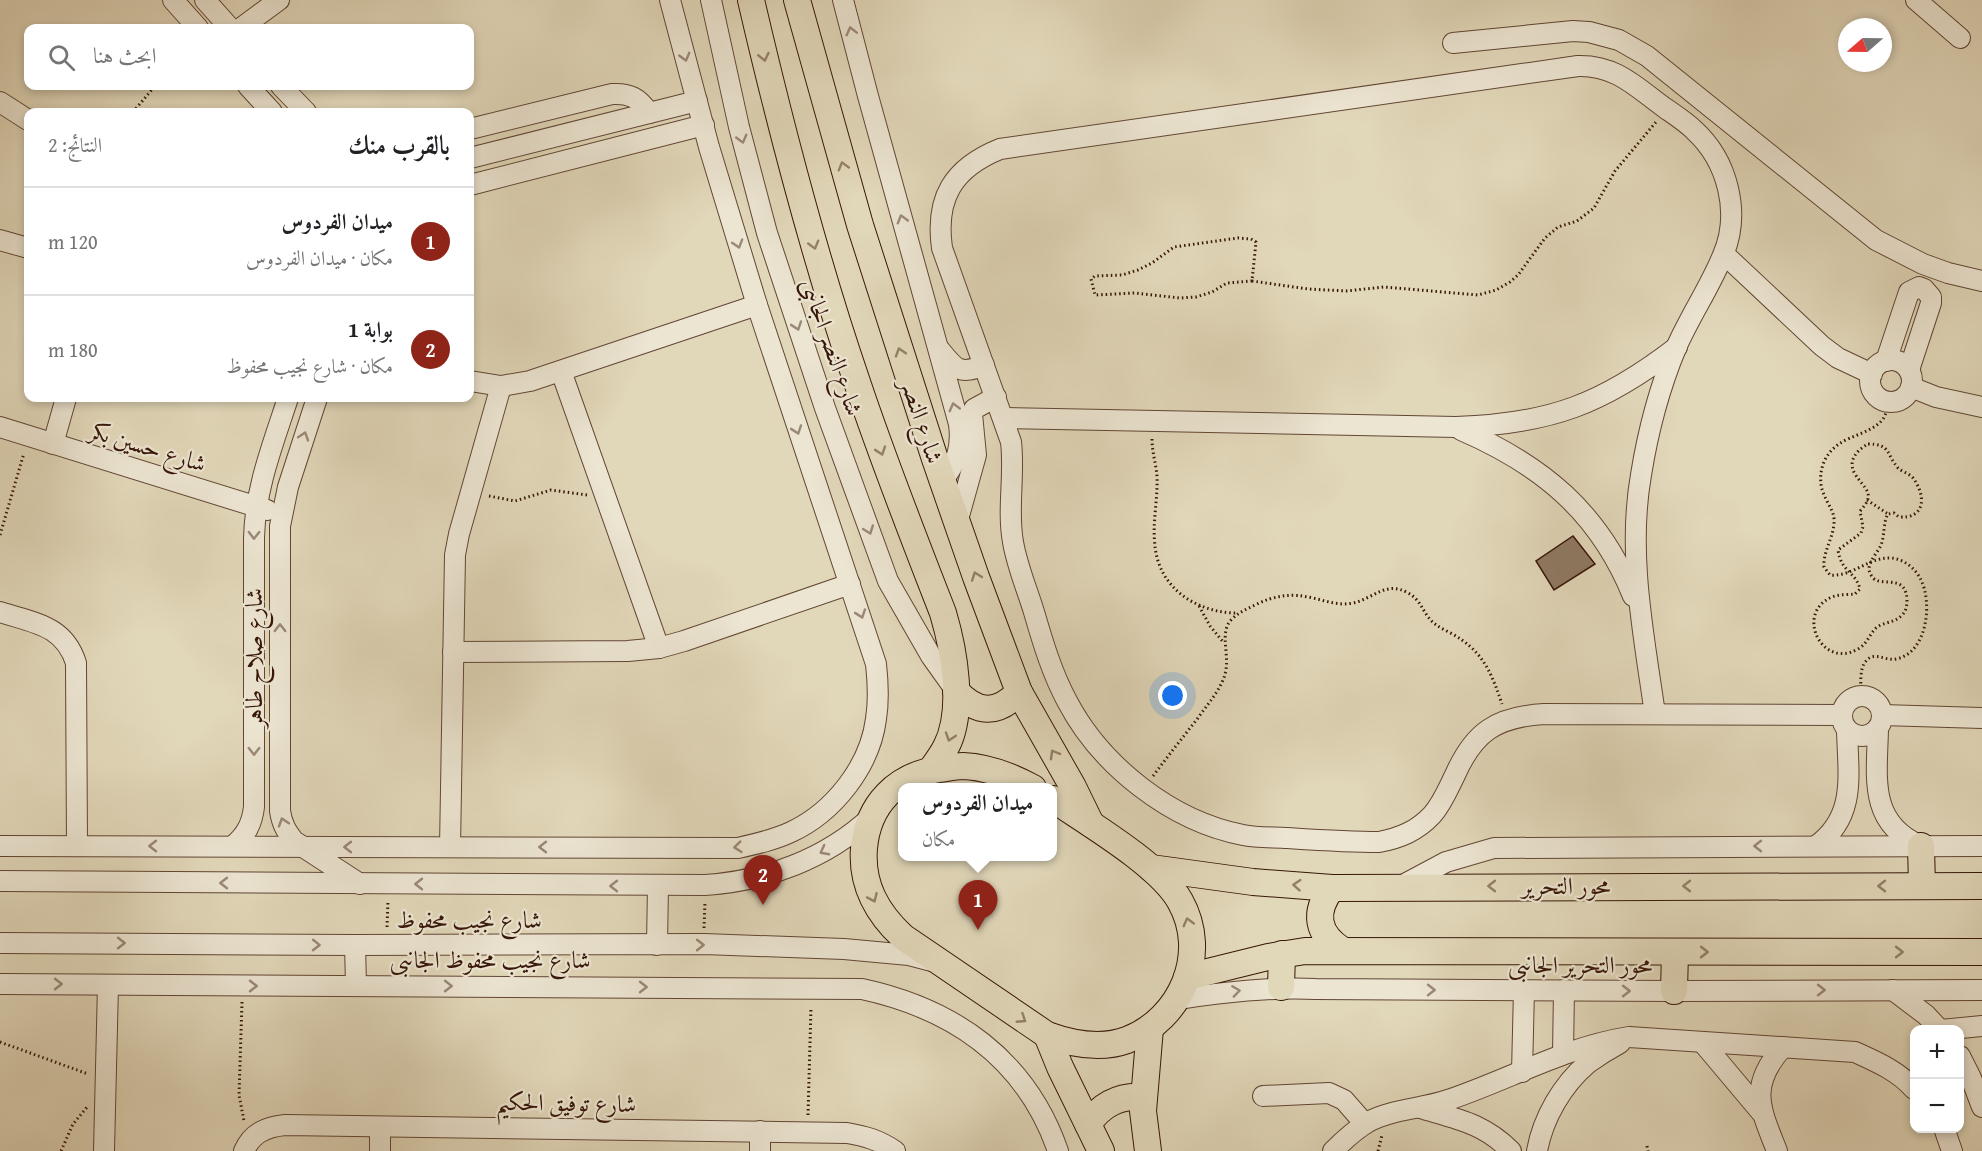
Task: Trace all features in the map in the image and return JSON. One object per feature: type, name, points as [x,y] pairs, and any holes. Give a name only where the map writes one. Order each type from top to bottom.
[{"type":"main road","name":"شارع النصر","points":[[751,0],[789,156],[825,285],[889,476],[943,613],[950,637],[956,691],[953,725],[947,746],[931,770]]},
{"type":"main road","name":"شارع النصر","points":[[797,0],[860,225],[942,481],[1019,692],[1073,787],[1091,825]]},
{"type":"main road","points":[[956,691],[966,702],[980,708],[995,709],[1009,703],[1019,692]]},
{"type":"main road","points":[[901,783],[910,777],[931,770],[961,766],[1013,777],[1024,783]]},
{"type":"main road","points":[[898,785],[888,791],[871,817],[865,839],[863,861],[866,883],[874,904],[887,922],[903,938],[1047,1035],[1070,1043],[1098,1046],[1125,1041],[1150,1028],[1171,1010],[1183,988],[1192,944],[1189,922],[1174,892],[1151,868],[1057,802]]},
{"type":"main road","points":[[1922,846],[1922,886]]},
{"type":"main road","name":"محور التحرير","points":[[1151,868],[1253,882],[1332,888],[1982,886]]},
{"type":"main road","points":[[1332,888],[1322,904],[1320,922],[1328,939],[1342,950]]},
{"type":"main road","points":[[1183,988],[1282,954],[1305,951],[1982,952]]},
{"type":"main road","points":[[1674,991],[1675,952]]},
{"type":"main road","points":[[1281,987],[1282,954]]},
{"type":"main road","points":[[1148,1151],[1144,1130],[1144,1097],[1150,1028]]},
{"type":"main road","points":[[1047,1035],[1101,1151]]},
{"type":"main road","points":[[1088,1124],[1100,1109],[1108,1104],[1125,1097],[1144,1097]]},
{"type":"street","points":[[172,0],[194,24]]},
{"type":"street","points":[[204,0],[226,24]]},
{"type":"street","points":[[246,24],[279,0]]},
{"type":"street","points":[[0,846],[738,848],[766,842],[800,826],[816,816],[837,797],[855,775],[871,739],[876,721],[879,692],[876,664],[757,305],[670,0]]},
{"type":"street","name":"شارع النصر الجانبى","points":[[711,0],[739,128],[767,233],[821,397],[888,581],[914,628],[956,691]]},
{"type":"street","points":[[843,0],[959,424],[960,436],[956,460],[942,481]]},
{"type":"street","points":[[1916,0],[1960,38]]},
{"type":"street","points":[[1453,43],[1573,31],[1604,35],[1619,40],[1647,56],[1876,240],[1923,264],[1982,281]]},
{"type":"street","points":[[1655,714],[1636,569],[1636,523],[1640,478],[1648,433],[1660,389],[1677,347],[1724,254],[1731,216],[1726,178],[1718,160],[1694,130],[1621,75],[1593,66],[1578,66],[1000,149],[980,157],[956,178],[942,206],[939,227],[942,248],[1011,442],[1013,464],[1010,518],[1013,544],[1052,668],[1068,703],[1088,735],[1113,763],[1143,789],[1173,808],[1208,825],[1244,836],[1379,842],[1399,838],[1417,828],[1432,815],[1444,798],[1465,752],[1480,735],[1499,723],[1521,716],[1655,714],[1845,723],[1860,737],[1873,734],[1880,722]]},
{"type":"street","points":[[252,90],[268,108]]},
{"type":"street","points":[[286,90],[302,108]]},
{"type":"street","points":[[474,128],[612,94],[624,93],[634,97],[643,104],[648,113]]},
{"type":"street","points":[[474,157],[697,101]]},
{"type":"street","points":[[0,102],[24,117]]},
{"type":"street","points":[[600,125],[607,150]]},
{"type":"street","points":[[474,184],[704,125]]},
{"type":"street","points":[[0,240],[24,247]]},
{"type":"street","points":[[1724,254],[1822,346],[1838,358],[1879,368],[1899,362],[1910,379],[1936,397],[1982,407]]},
{"type":"street","points":[[1919,287],[1931,297],[1931,303],[1910,379],[1903,398],[1891,402],[1879,398],[1872,387],[1909,292],[1919,287]]},
{"type":"street","points":[[474,382],[501,386],[530,381],[757,305]]},
{"type":"street","points":[[937,346],[955,368],[962,372],[972,371],[984,365]]},
{"type":"street","points":[[1004,418],[1456,428],[1496,426],[1526,421],[1574,408],[1619,387],[1677,347]]},
{"type":"street","points":[[561,371],[659,648]]},
{"type":"street","points":[[450,847],[455,555],[501,386]]},
{"type":"street","points":[[957,523],[976,455],[972,414],[974,409],[996,397]]},
{"type":"street","points":[[53,444],[65,402]]},
{"type":"street","name":"شارع صلاح طاهر","points":[[233,846],[248,829],[254,807],[256,507],[262,480],[287,402]]},
{"type":"street","name":"شارع صلاح طاهر","points":[[316,402],[288,487],[280,536],[281,822],[294,841],[360,884]]},
{"type":"street","name":"شارع حسين بكر","points":[[0,427],[282,515]]},
{"type":"street","points":[[1456,428],[1492,443],[1526,462],[1557,486],[1584,513],[1612,553],[1626,578],[1641,614]]},
{"type":"street","points":[[453,652],[628,651],[659,648],[850,584]]},
{"type":"street","points":[[0,612],[48,627],[67,642],[76,663],[77,846]]},
{"type":"street","points":[[1816,846],[1838,826],[1844,812],[1848,793],[1846,704],[1861,697],[1871,698],[1877,703],[1880,722],[1877,790],[1883,812],[1892,828],[1905,839],[1922,846]]},
{"type":"street","points":[[1880,722],[1982,718]]},
{"type":"street","name":"شارع نجيب محفوظ","points":[[0,881],[658,886],[725,884],[759,877],[823,852],[851,835],[871,817]]},
{"type":"street","points":[[1401,886],[1446,862],[1494,848],[1982,846]]},
{"type":"street","points":[[657,945],[658,886]]},
{"type":"street","name":"شارع نجيب محفوظ","points":[[0,943],[704,944],[862,950],[909,955],[937,962]]},
{"type":"street","points":[[355,945],[356,985]]},
{"type":"street","name":"شارع نجيب محفوظ الجانبى","points":[[0,984],[862,989],[891,996],[936,1013],[970,1033],[992,1050],[1028,1091],[1058,1151]]},
{"type":"street","points":[[104,1151],[108,985]]},
{"type":"street","name":"محور التحرير الجانبى","points":[[1183,988],[1982,990]]},
{"type":"street","points":[[1522,1072],[1524,990]]},
{"type":"street","points":[[1420,1108],[1479,1126],[1505,1145],[1539,1143],[1564,1081],[1562,1071],[1556,1064],[1556,1058],[1564,990]]},
{"type":"street","points":[[1893,990],[1937,1025]]},
{"type":"street","points":[[1964,1027],[1982,1026]]},
{"type":"street","points":[[1562,1090],[1588,1064],[1629,1037]]},
{"type":"street","points":[[1333,1151],[1365,1124],[1394,1112],[1420,1108],[1475,1091],[1601,1041],[1629,1037],[1855,1052],[1883,1064],[1910,1084]]},
{"type":"street","points":[[1703,1043],[1761,1112],[1777,1151]]},
{"type":"street","points":[[1761,1112],[1760,1094],[1763,1077],[1770,1061],[1782,1047]]},
{"type":"street","points":[[1964,1065],[1982,1107]]},
{"type":"street","points":[[1475,1091],[1471,1103],[1473,1115],[1479,1126]]},
{"type":"street","points":[[1263,1096],[1329,1094],[1344,1100],[1365,1124]]},
{"type":"street","name":"شارع توفيق الحكيم","points":[[248,1144],[262,1131],[273,1126],[380,1126],[760,1141],[808,1131],[847,1132],[883,1143],[895,1151]]},
{"type":"street","points":[[380,1126],[380,1151]]},
{"type":"street","points":[[1946,1133],[1952,1151]]},
{"type":"path","points":[[136,108],[152,90]]},
{"type":"path","points":[[1252,281],[1256,242],[1251,239],[1238,238],[1174,247],[1138,270],[1122,275],[1095,276],[1091,279],[1095,295],[1135,293],[1180,298],[1196,297],[1227,284],[1252,281],[1308,289],[1346,291],[1384,287],[1478,295],[1496,290],[1518,275],[1545,238],[1558,227],[1577,220],[1594,208],[1615,171],[1667,110]]},
{"type":"path","points":[[1861,697],[1862,668],[1865,661],[1871,657],[1895,659],[1905,656],[1913,649],[1924,627],[1927,613],[1925,591],[1917,572],[1906,563],[1893,558],[1879,558],[1850,573],[1840,576],[1830,575],[1824,567],[1823,558],[1834,520],[1833,511],[1821,487],[1822,467],[1831,450],[1838,444],[1866,431],[1882,419],[1891,402]]},
{"type":"path","points":[[1153,422],[1152,451],[1157,476],[1155,549],[1159,564],[1167,579],[1178,592],[1198,605],[1222,613],[1239,613]]},
{"type":"path","points":[[0,535],[29,436]]},
{"type":"path","points":[[1867,500],[1888,514],[1894,513],[1899,517],[1911,516],[1920,507],[1922,495],[1913,478],[1900,471],[1887,448],[1878,444],[1868,444],[1859,448],[1854,456],[1852,466],[1856,476],[1868,490],[1867,500],[1860,511],[1863,527],[1861,533],[1838,550],[1841,565],[1860,586],[1857,593],[1833,597],[1817,610],[1814,631],[1826,649],[1836,653],[1857,650],[1866,643],[1877,627],[1903,615],[1907,606],[1907,595],[1901,586],[1892,581],[1877,581],[1871,576],[1869,569],[1871,561],[1882,544],[1885,519],[1888,514]]},
{"type":"path","points":[[471,492],[514,501],[551,490],[580,495],[603,491]]},
{"type":"path","points":[[1143,789],[1217,692],[1228,665],[1225,632],[1230,621],[1239,613],[1271,597],[1291,594],[1339,604],[1353,603],[1366,599],[1379,591],[1393,588],[1408,592],[1420,602],[1433,623],[1462,640],[1478,654],[1490,670],[1508,720]]},
{"type":"path","points":[[1198,605],[1210,626],[1225,644]]},
{"type":"path","points":[[387,945],[388,884]]},
{"type":"path","points":[[704,944],[705,885]]},
{"type":"path","points":[[243,986],[239,1095],[248,1144]]},
{"type":"path","points":[[808,1131],[811,988]]},
{"type":"path","points":[[0,1042],[105,1086],[73,1124],[61,1151]]},
{"type":"path","points":[[1647,1146],[1648,1151]]},
{"type":"building","points":[[1573,536],[1595,564],[1554,590],[1536,561]]},
{"type":"place","name":"بوابة 1","points":[[763,905]]},
{"type":"place","name":"ميدان الفردوس","points":[[978,930]]}]
